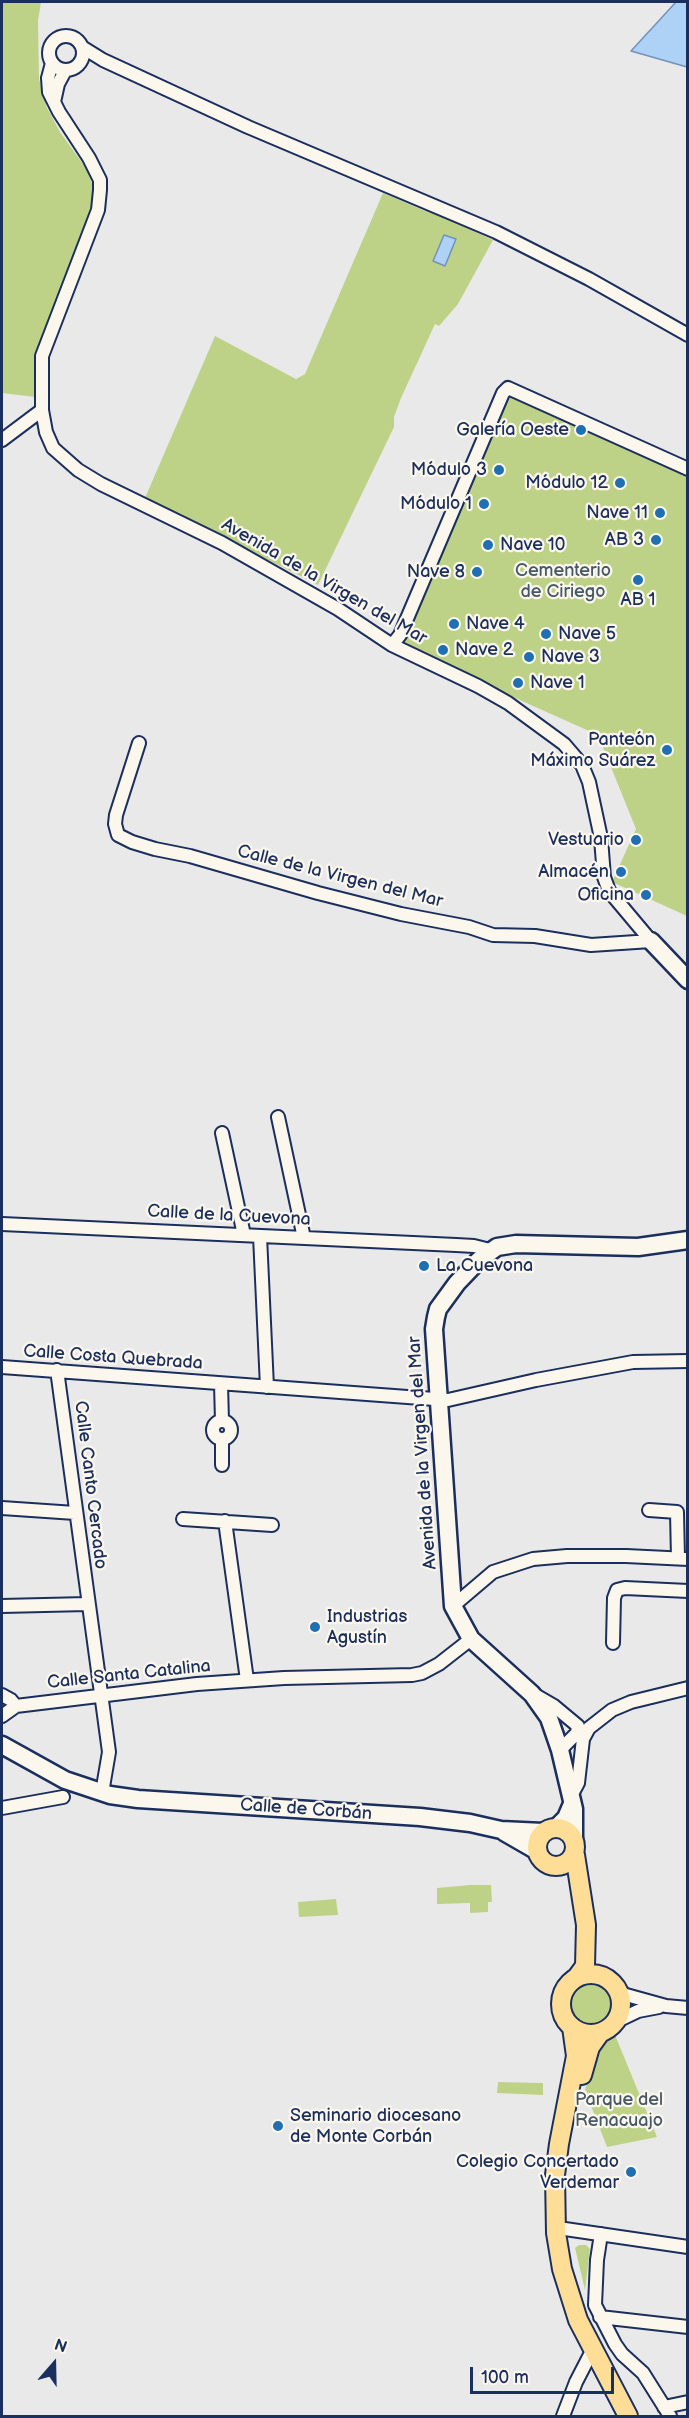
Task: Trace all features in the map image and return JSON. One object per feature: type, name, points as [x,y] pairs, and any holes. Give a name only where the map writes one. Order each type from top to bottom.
[{"type":"main road","name":"Avenida de la Virgen del Mar","points":[[651,941],[687,980]]},
{"type":"main road","points":[[490,1250],[506,1244],[638,1247],[687,1240]]},
{"type":"main road","name":"Avenida de la Virgen del Mar","points":[[490,1250],[472,1267],[438,1309],[434,1329],[453,1606],[471,1639],[532,1694],[542,1706],[560,1750],[574,1809],[575,1847]]},
{"type":"main road","name":"Calle de Corbán","points":[[2,1745],[65,1780],[106,1794],[138,1799],[420,1817],[470,1823],[501,1830],[550,1830]]},
{"type":"main road","name":"Avenida de la Virgen del Mar","points":[[550,1830],[566,1818],[571,1800]]},
{"type":"main road","name":"Calle de Corbán","points":[[501,1830],[537,1851]]},
{"type":"main road","points":[[575,1847],[566,1864],[558,1866],[551,1866],[541,1860],[537,1851],[538,1841],[550,1830],[563,1830],[575,1847],[586,1925],[603,1977]]},
{"type":"main road","points":[[558,1866],[579,1888]]},
{"type":"main road","points":[[586,1925],[585,1966],[566,1989],[562,2001],[564,2015],[572,2027],[576,2056],[559,2144],[554,2208],[562,2269],[578,2320],[592,2351],[628,2416]]},
{"type":"main road","points":[[577,1977],[593,1975],[603,1977],[615,1987],[621,2003],[615,2022],[600,2033],[590,2047],[584,2065],[567,2148],[563,2199],[565,2229],[571,2268],[584,2312],[599,2345],[639,2416]]},
{"type":"main road","points":[[572,2027],[590,2034],[600,2033]]},
{"type":"street","points":[[54,102],[58,84],[71,69],[83,56],[79,41],[71,35],[57,37],[51,45],[51,63],[71,69],[90,61],[103,60]]},
{"type":"street","points":[[82,47],[103,60],[248,127],[496,232],[590,279],[687,335]]},
{"type":"street","name":"Avenida de la Virgen del Mar","points":[[51,63],[48,78],[49,92],[100,180],[98,210],[42,356],[42,410],[46,432],[53,448],[78,470],[111,489],[229,546],[339,609],[392,645],[478,686],[508,703],[542,727],[574,754],[582,765],[594,800],[601,838],[604,877],[609,891],[651,941]]},
{"type":"street","points":[[392,645],[399,635],[503,393],[508,388],[687,468]]},
{"type":"street","points":[[2,440],[42,410]]},
{"type":"street","name":"Calle de la Virgen del Mar","points":[[139,743],[115,824],[118,835],[132,842],[190,856],[318,893],[494,935],[535,936],[591,945],[651,941]]},
{"type":"street","points":[[278,1117],[304,1238]]},
{"type":"street","points":[[222,1133],[244,1235]]},
{"type":"street","name":"Calle de la Cuevona","points":[[2,1224],[456,1245],[490,1250]]},
{"type":"street","points":[[260,1236],[267,1387]]},
{"type":"street","points":[[456,1245],[466,1249],[472,1267]]},
{"type":"street","points":[[439,1400],[633,1362],[687,1361]]},
{"type":"street","name":"Calle Costa Quebrada","points":[[2,1367],[439,1400]]},
{"type":"street","name":"Calle Canto Cercado","points":[[57,1370],[87,1604],[109,1752],[106,1794]]},
{"type":"street","name":"Calle Costa Quebrada","points":[[221,1384],[222,1421],[216,1423],[213,1430],[215,1436],[222,1439],[222,1465]]},
{"type":"street","points":[[2,1508],[75,1513]]},
{"type":"street","points":[[453,1606],[493,1572],[533,1558],[579,1556],[683,1559],[677,1512],[649,1510]]},
{"type":"street","points":[[183,1519],[272,1525]]},
{"type":"street","points":[[225,1521],[247,1680]]},
{"type":"street","points":[[613,1642],[614,1598],[617,1590],[625,1588],[687,1591]]},
{"type":"street","points":[[2,1606],[87,1604]]},
{"type":"street","name":"Calle Santa Catalina","points":[[2,1716],[16,1706],[247,1680],[412,1675],[439,1664],[471,1639]]},
{"type":"street","points":[[552,1726],[578,1726],[597,1720],[612,1710],[631,1702],[687,1688]]},
{"type":"street","points":[[532,1694],[554,1706],[578,1726]]},
{"type":"street","points":[[2,1695],[16,1706]]},
{"type":"street","name":"Avenida de la Virgen del Mar","points":[[571,1800],[578,1782],[583,1738],[597,1720]]},
{"type":"street","points":[[560,1750],[577,1733],[578,1726]]},
{"type":"street","points":[[2,1808],[63,1797]]},
{"type":"street","points":[[619,1993],[666,2006],[687,2008]]},
{"type":"street","points":[[615,2022],[638,2011],[666,2006]]},
{"type":"street","points":[[565,2229],[687,2247]]},
{"type":"street","points":[[601,2234],[594,2294],[600,2317],[622,2354],[643,2373],[667,2412],[687,2402]]},
{"type":"street","points":[[600,2317],[687,2327]]},
{"type":"street","points":[[563,2416],[576,2382],[592,2351]]},
{"type":"green space","points":[[2,2],[41,2],[38,21],[39,79],[47,108],[60,132],[88,171],[94,190],[94,203],[40,343],[35,362],[35,397],[2,393]]},
{"type":"green space","points":[[383,193],[425,211],[426,209],[493,240],[458,304],[439,326],[435,324],[401,398],[394,417],[394,427],[318,585],[145,498],[215,336],[296,379],[305,374]]},
{"type":"green space","name":"Cementerio de Ciriego","points":[[509,392],[687,471],[687,916],[612,882],[636,829],[598,735],[408,650],[400,643]]},
{"type":"green space","points":[[491,1885],[492,1902],[488,1902],[488,1912],[470,1913],[470,1903],[437,1904],[437,1888]]},
{"type":"green space","points":[[336,1899],[338,1915],[299,1917],[298,1902]]},
{"type":"green space","points":[[592,1980],[608,1987],[615,2003],[608,2019],[592,2026],[576,2019],[569,2003],[576,1987]]},
{"type":"green space","name":"Parque del Renacuajo","points":[[615,2035],[657,2137],[607,2147],[585,2090],[593,2062],[606,2043]]},
{"type":"green space","points":[[498,2082],[543,2083],[543,2095],[497,2093]]},
{"type":"green space","points":[[579,2245],[586,2245],[590,2249],[585,2290],[575,2248]]},
{"type":"water","points":[[676,2],[687,2],[687,67],[631,51]]},
{"type":"water","points":[[444,235],[456,239],[445,266],[433,261]]},
{"type":"place","name":"Galería Oeste","points":[[581,430]]},
{"type":"place","name":"Módulo 3","points":[[499,470]]},
{"type":"place","name":"Módulo 12","points":[[620,483]]},
{"type":"place","name":"Módulo 1","points":[[484,504]]},
{"type":"place","name":"Nave 11","points":[[660,513]]},
{"type":"place","name":"AB 3","points":[[656,540]]},
{"type":"place","name":"Nave 10","points":[[488,545]]},
{"type":"place","name":"Nave 8","points":[[477,572]]},
{"type":"place","name":"AB 1","points":[[638,580]]},
{"type":"place","name":"Nave 4","points":[[454,624]]},
{"type":"place","name":"Nave 5","points":[[546,634]]},
{"type":"place","name":"Nave 2","points":[[443,650]]},
{"type":"place","name":"Nave 3","points":[[529,657]]},
{"type":"place","name":"Nave 1","points":[[518,683]]},
{"type":"place","name":"Panteón Máximo Suárez","points":[[667,750]]},
{"type":"place","name":"Vestuario","points":[[636,840]]},
{"type":"place","name":"Almacén","points":[[621,872]]},
{"type":"place","name":"Oficina","points":[[646,895]]},
{"type":"place","name":"La Cuevona","points":[[424,1266]]},
{"type":"place","name":"Industrias Agustín","points":[[315,1627]]},
{"type":"place","name":"Seminario diocesano de Monte Corbán","points":[[278,2126]]},
{"type":"place","name":"Colegio Concertado Verdemar","points":[[631,2172]]}]
